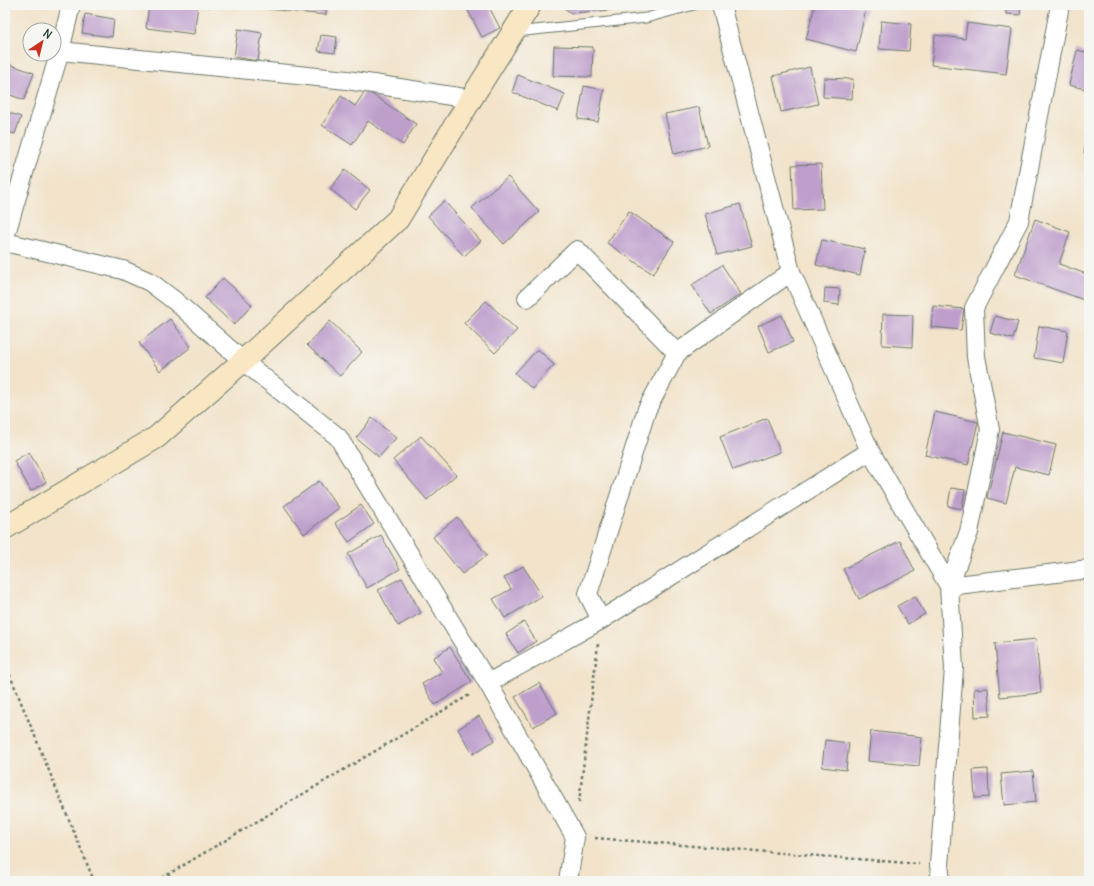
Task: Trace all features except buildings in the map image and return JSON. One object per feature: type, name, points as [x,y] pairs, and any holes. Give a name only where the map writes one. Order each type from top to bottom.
[{"type":"street","points":[[62,43],[71,5]]},
{"type":"street","points":[[722,5],[792,272],[870,451],[949,586]]},
{"type":"street","points":[[940,873],[954,668],[949,586],[969,532],[990,430],[976,357],[974,308],[1019,220],[1060,5]]},
{"type":"street","points":[[5,528],[157,437],[243,361],[398,219],[513,32],[524,7]]},
{"type":"street","points":[[62,51],[347,80],[471,99]]},
{"type":"street","points":[[5,237],[57,62]]},
{"type":"street","points":[[5,242],[123,270],[150,282],[175,301],[243,361],[338,437],[488,683],[575,837],[568,881]]},
{"type":"street","points":[[526,298],[577,250],[677,353]]},
{"type":"street","points":[[601,620],[588,594],[647,409],[677,353],[792,272]]},
{"type":"street","points":[[488,683],[601,620],[870,451]]},
{"type":"street","points":[[949,586],[1089,569]]},
{"type":"lane","points":[[513,32],[646,18],[694,5]]},
{"type":"path","points":[[601,620],[575,837],[940,873]]},
{"type":"path","points":[[5,663],[94,881]]},
{"type":"path","points":[[157,881],[488,683]]}]
